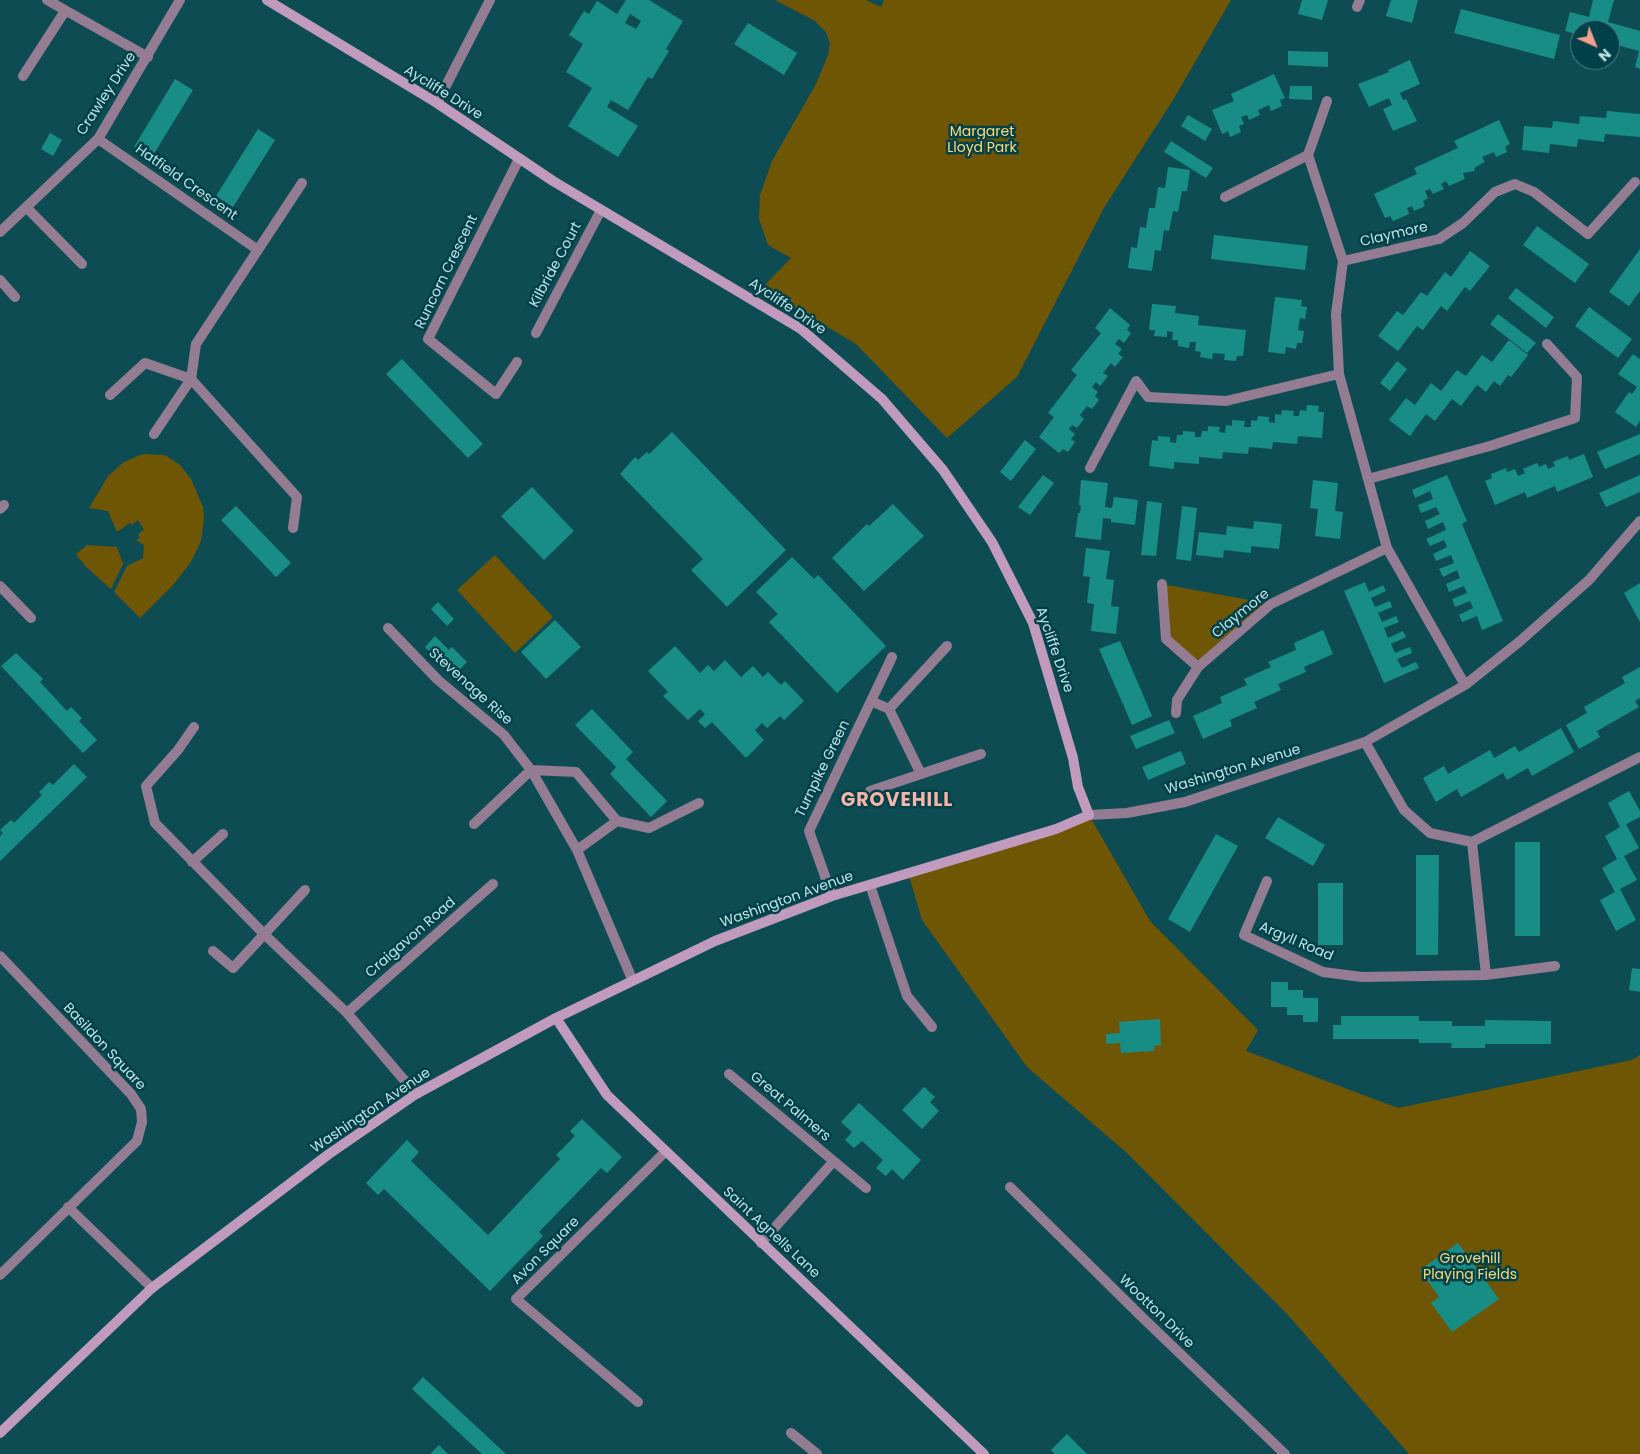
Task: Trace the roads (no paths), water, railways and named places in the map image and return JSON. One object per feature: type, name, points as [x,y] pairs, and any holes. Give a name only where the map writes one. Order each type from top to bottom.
[{"type":"street","points":[[47,0],[148,57]]},
{"type":"street","name":"Crawley Drive","points":[[0,232],[98,139],[180,0]]},
{"type":"street","name":"Aycliffe Drive","points":[[267,0],[437,103],[519,159],[601,210],[801,329],[882,399],[943,470],[992,542],[1033,623],[1071,749],[1078,787],[1090,815]]},
{"type":"street","points":[[437,103],[490,0]]},
{"type":"street","points":[[23,76],[65,11]]},
{"type":"street","points":[[1327,101],[1308,155],[1342,261],[1336,314],[1339,374],[1387,548],[1465,686]]},
{"type":"street","name":"Hatfield Crescent","points":[[98,139],[258,250]]},
{"type":"street","points":[[1225,197],[1308,155]]},
{"type":"street","name":"Runcorn Crescent","points":[[517,362],[496,394],[428,339],[519,159]]},
{"type":"street","name":"Claymore","points":[[1342,261],[1439,239],[1462,223],[1495,192],[1515,184],[1534,192],[1588,234],[1635,182]]},
{"type":"street","points":[[154,434],[191,379],[196,344],[302,183]]},
{"type":"street","points":[[26,207],[82,264]]},
{"type":"street","name":"Kilbride Court","points":[[536,333],[601,210]]},
{"type":"street","points":[[0,280],[15,297]]},
{"type":"street","points":[[1368,479],[1490,446],[1575,418],[1577,377],[1547,344]]},
{"type":"street","points":[[110,396],[145,363],[191,379],[297,497],[293,528]]},
{"type":"street","points":[[1090,468],[1136,381],[1148,397],[1226,401],[1339,374]]},
{"type":"street","name":"Washington Avenue","points":[[0,1433],[152,1288],[329,1154],[416,1094],[632,979],[715,941],[832,896],[1056,829],[1090,815],[1127,813],[1185,802],[1365,742],[1465,686],[1519,642],[1589,580],[1640,521]]},
{"type":"street","name":"Claymore","points":[[1176,713],[1177,700],[1198,667],[1271,604],[1387,548]]},
{"type":"street","points":[[1162,584],[1166,639],[1198,667]]},
{"type":"street","points":[[0,586],[31,618]]},
{"type":"street","name":"Stevenage Rise","points":[[388,628],[438,680],[504,735],[531,770],[577,850],[632,979]]},
{"type":"street","points":[[889,709],[947,646]]},
{"type":"street","name":"Turnpike Green","points":[[832,896],[808,832],[892,657]]},
{"type":"street","points":[[871,701],[889,709],[920,774]]},
{"type":"street","points":[[194,727],[178,750],[146,786],[155,823],[265,936],[347,1013],[416,1094]]},
{"type":"street","points":[[1365,742],[1404,810],[1430,833],[1472,842],[1640,757]]},
{"type":"street","points":[[870,791],[981,754]]},
{"type":"street","points":[[474,824],[531,770],[576,772],[617,821],[649,828],[699,803]]},
{"type":"street","points":[[577,850],[617,821]]},
{"type":"street","points":[[192,862],[223,834]]},
{"type":"street","points":[[1472,842],[1486,975]]},
{"type":"street","name":"Argyll Road","points":[[1267,881],[1244,935],[1323,972],[1362,977],[1486,975],[1556,966]]},
{"type":"street","name":"Craigavon Road","points":[[347,1013],[493,884]]},
{"type":"street","points":[[870,885],[907,996],[932,1026]]},
{"type":"street","points":[[213,951],[233,968],[265,936],[305,890]]},
{"type":"street","name":"Basildon Square","points":[[0,956],[131,1094],[141,1109],[142,1122],[137,1141],[0,1275]]},
{"type":"street","name":"Saint Agnells Lane","points":[[556,1018],[607,1095],[984,1454]]},
{"type":"street","name":"Great Palmers","points":[[730,1074],[866,1188]]},
{"type":"street","name":"Avon Square","points":[[638,1402],[516,1299],[665,1152]]},
{"type":"street","name":"Great Palmers","points":[[761,1243],[833,1162]]},
{"type":"street","name":"Wootton Drive","points":[[1010,1187],[1285,1454]]},
{"type":"street","points":[[68,1207],[152,1288]]},
{"type":"street","points":[[791,1433],[817,1454]]},
{"type":"district","name":"GROVEHILL","points":[[897,801]]},
{"type":"park label","name":"Margaret Lloyd Park","points":[[982,140]]},
{"type":"park label","name":"Grovehill Playing Fields","points":[[1470,1268]]}]
